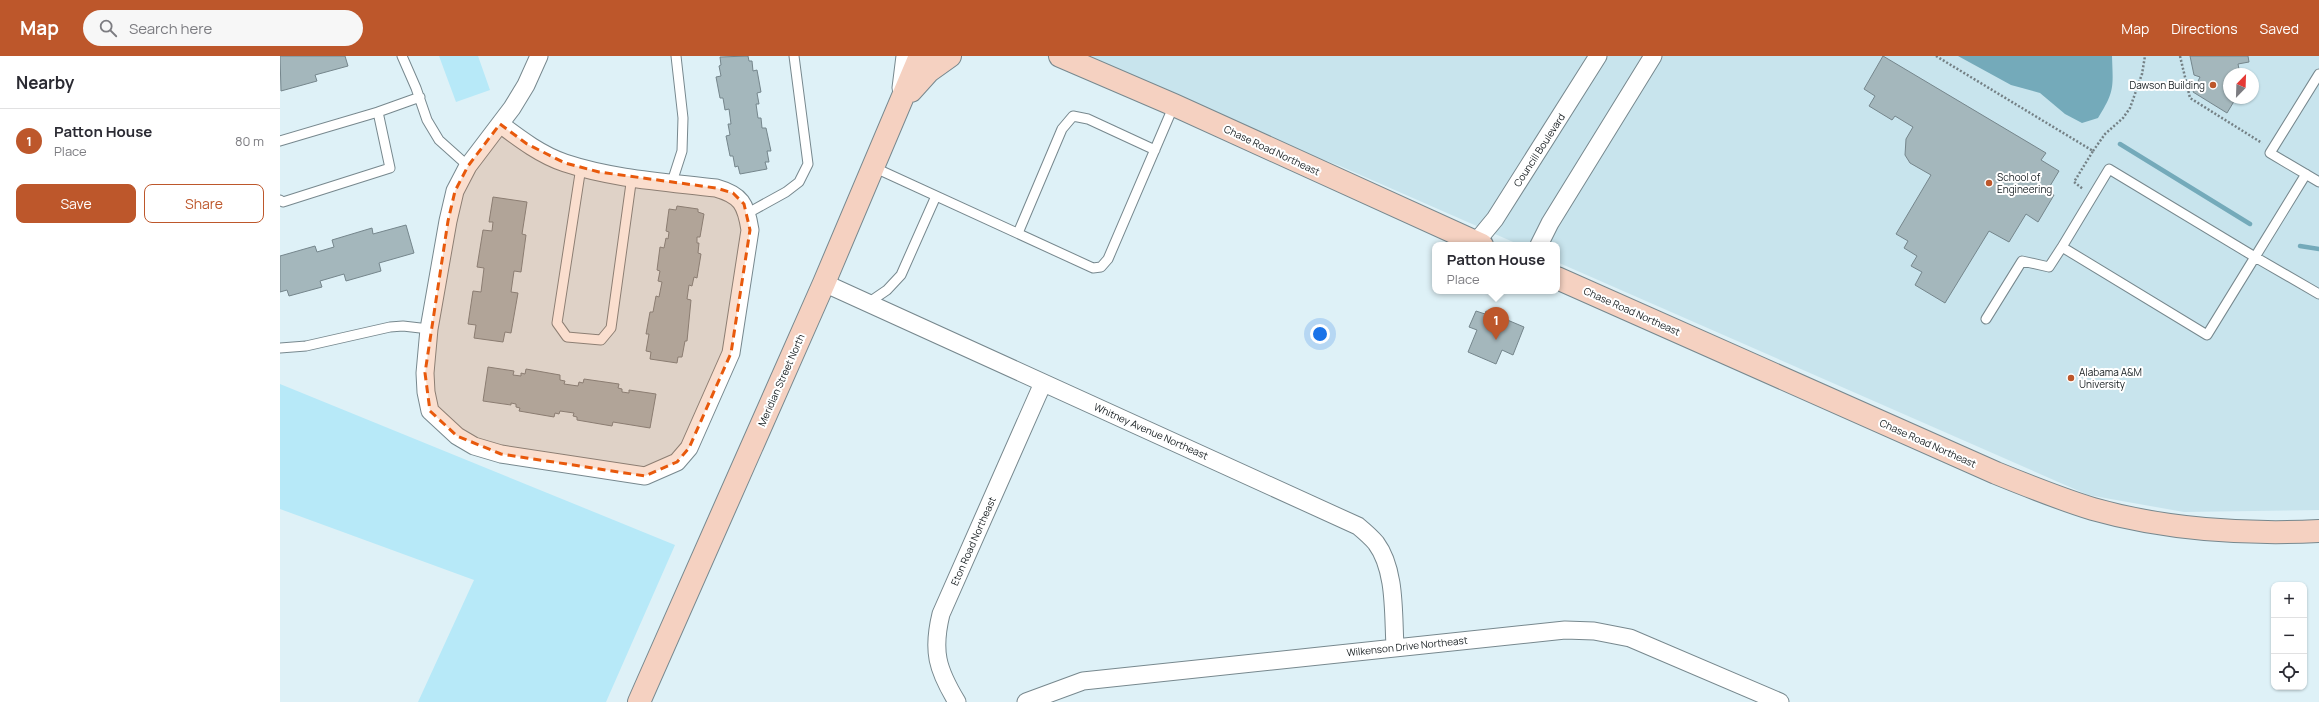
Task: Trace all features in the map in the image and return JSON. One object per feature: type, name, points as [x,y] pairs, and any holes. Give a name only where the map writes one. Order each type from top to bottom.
[{"type":"street","points":[[500,124],[527,144],[547,155],[581,167],[716,188],[733,193],[744,204],[748,213],[750,230],[731,353],[689,448],[677,462],[661,471],[645,476],[501,454],[474,446],[457,436],[430,411],[426,392],[425,373],[429,329],[448,221],[455,191],[468,166],[500,124],[526,85],[539,56]]},
{"type":"street","points":[[899,106],[905,56]]},
{"type":"street","name":"Meridian Street North","points":[[639,702],[824,283],[920,56]]},
{"type":"street","points":[[899,106],[929,71],[950,56]]},
{"type":"street","name":"Chase Road Northeast","points":[[1060,56],[1174,105],[1475,242]]},
{"type":"street","name":"Councill Boulevard","points":[[1480,242],[1598,56]]},
{"type":"street","points":[[1540,242],[1550,223],[1653,56]]},
{"type":"street","name":"Chase Road Northeast","points":[[1560,279],[1996,473],[2061,499],[2123,516],[2212,530],[2319,531]]},
{"type":"street","name":"Whitney Avenue Northeast","points":[[824,283],[1358,526],[1376,544],[1386,565],[1391,592],[1395,646]]},
{"type":"street","name":"Eton Road Northeast","points":[[957,702],[936,656],[938,628],[941,614],[1043,383]]},
{"type":"street","name":"Wilkenson Drive Northeast","points":[[1026,702],[1083,681],[1395,646],[1565,630],[1594,631],[1630,638],[1780,702]]},
{"type":"lane","points":[[402,56],[420,97],[427,120],[439,140],[468,166]]},
{"type":"lane","points":[[672,182],[682,151],[682,118],[676,56]]},
{"type":"lane","points":[[748,213],[786,192],[799,182],[808,164],[794,56]]},
{"type":"lane","points":[[2319,74],[2270,153],[2319,182]]},
{"type":"lane","points":[[280,141],[378,112],[420,97]]},
{"type":"lane","points":[[873,166],[1093,268],[1100,267],[1108,259],[1174,105]]},
{"type":"lane","points":[[280,200],[283,202],[390,168],[378,112]]},
{"type":"lane","points":[[1018,233],[1062,129],[1072,116],[1088,120],[1155,150]]},
{"type":"lane","points":[[581,167],[557,323],[567,337],[602,340],[611,328],[632,176]]},
{"type":"lane","points":[[1986,319],[2022,261],[2049,267],[2109,169],[2319,294]]},
{"type":"lane","points":[[2062,247],[2207,335],[2306,174]]},
{"type":"lane","points":[[868,303],[887,290],[901,275],[936,196]]},
{"type":"lane","points":[[280,348],[306,346],[390,327],[402,326],[429,329]]},
{"type":"path","points":[[1936,56],[2093,151]]},
{"type":"path","points":[[2079,195],[2083,188],[2074,182],[2105,134],[2123,118],[2130,108],[2142,74],[2145,56]]},
{"type":"path","points":[[2180,56],[2190,98],[2262,143]]},
{"type":"highlighted area","points":[[500,124],[527,144],[565,163],[599,172],[716,188],[733,193],[744,204],[750,230],[731,353],[689,448],[677,462],[645,476],[501,454],[457,436],[430,411],[425,373],[448,221],[455,191],[468,166]]},
{"type":"shaded area","points":[[439,56],[478,56],[490,90],[456,102]]},
{"type":"shaded area","name":"Alabama A&M University","points":[[1046,56],[2319,56],[2319,510],[2184,512],[2088,495],[1560,263],[1560,242],[1513,242],[1340,166]]},
{"type":"shaded area","points":[[1958,56],[2112,56],[2112,88],[2108,101],[2098,118],[2082,123],[2065,114],[2040,93],[2011,85]]},
{"type":"shaded area","points":[[280,384],[675,545],[606,702],[418,702],[474,580],[280,509]]},
{"type":"building","points":[[280,56],[345,56],[348,66],[315,75],[317,81],[281,91]]},
{"type":"building","points":[[748,56],[749,61],[752,61],[753,71],[757,70],[761,92],[757,93],[759,104],[756,104],[758,118],[761,118],[762,128],[766,128],[771,151],[767,151],[769,162],[765,162],[767,169],[740,174],[738,166],[735,167],[733,156],[730,156],[726,136],[730,135],[728,124],[731,124],[729,109],[725,110],[723,98],[720,98],[716,77],[721,76],[719,66],[721,65],[720,57]]},
{"type":"building","name":"School of Engineering","points":[[1883,56],[2046,153],[2041,160],[2059,171],[2047,191],[2054,195],[2038,222],[2026,214],[2009,242],[1989,231],[1945,303],[1915,285],[1922,272],[1911,266],[1917,256],[1904,248],[1908,241],[1896,234],[1931,175],[1910,163],[1905,155],[1906,139],[1913,127],[1895,116],[1892,120],[1869,106],[1875,96],[1864,89]]},
{"type":"building","name":"Dawson Building","points":[[2190,56],[2248,56],[2249,62],[2238,64],[2239,68],[2223,68],[2223,104],[2232,104],[2227,113],[2193,92],[2200,77],[2194,75]]},
{"type":"building","points":[[493,197],[527,202],[522,234],[526,235],[521,272],[514,271],[511,292],[518,293],[511,333],[505,332],[503,342],[474,338],[476,325],[468,324],[473,291],[481,292],[484,268],[477,267],[483,230],[492,231],[493,222],[489,222]]},
{"type":"building","points":[[677,206],[698,209],[698,212],[704,214],[700,237],[697,237],[697,243],[699,243],[698,253],[701,254],[697,278],[694,277],[692,286],[689,285],[687,299],[691,300],[687,341],[685,341],[682,357],[678,357],[677,363],[650,359],[651,352],[646,351],[649,334],[646,334],[650,312],[653,312],[656,296],[659,297],[662,282],[658,281],[660,271],[657,270],[660,247],[664,248],[666,238],[668,239],[669,232],[666,231],[669,209],[676,210]]},
{"type":"building","points":[[406,225],[414,253],[379,263],[381,271],[346,281],[344,274],[320,281],[322,287],[289,296],[287,290],[280,292],[280,256],[315,246],[317,252],[334,247],[332,240],[372,228],[373,234]]},
{"type":"building","points":[[1476,311],[1485,314],[1486,311],[1524,327],[1513,355],[1502,350],[1496,364],[1468,352],[1477,330],[1469,327]]},
{"type":"building","points":[[488,367],[514,371],[513,375],[521,376],[521,373],[525,374],[526,369],[560,375],[560,380],[565,381],[564,384],[578,386],[579,382],[583,383],[584,379],[619,384],[618,388],[622,389],[622,392],[629,393],[629,390],[656,394],[650,428],[613,422],[612,426],[577,420],[577,417],[573,416],[574,413],[560,411],[559,414],[555,413],[554,417],[519,411],[520,408],[516,407],[516,404],[511,403],[511,405],[483,401]]},
{"type":"waterway","points":[[2120,144],[2250,224]]},
{"type":"waterway","points":[[2300,246],[2319,249]]},
{"type":"place","name":"Dawson Building","points":[[2213,85]]},
{"type":"place","name":"School of Engineering","points":[[1989,183]]},
{"type":"place","name":"Patton House","points":[[1496,340]]},
{"type":"place","name":"Alabama A&M University","points":[[2071,378]]}]
